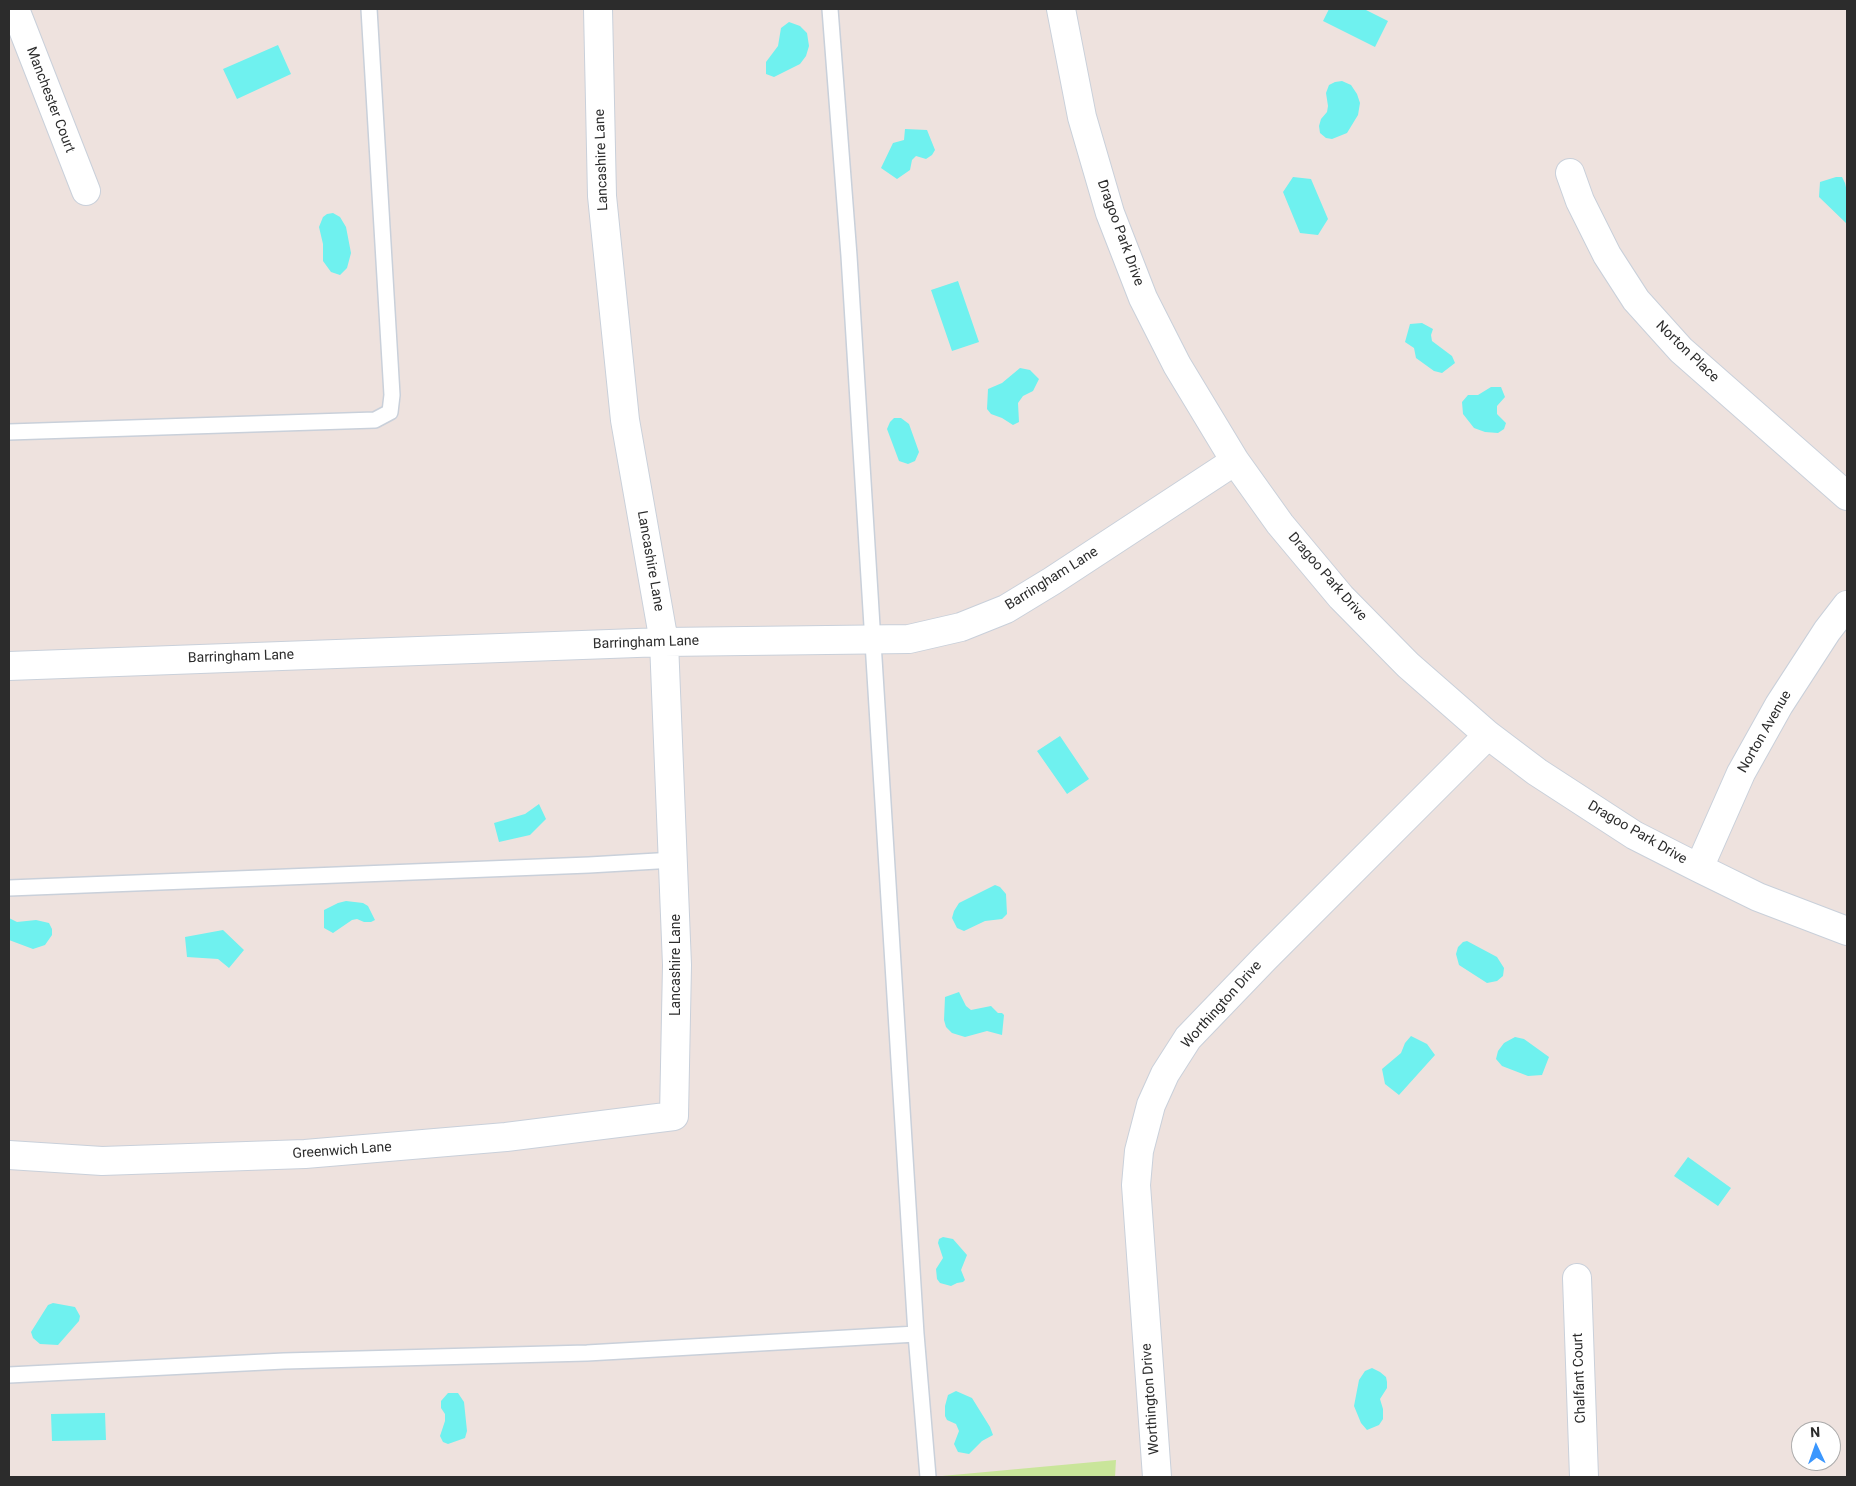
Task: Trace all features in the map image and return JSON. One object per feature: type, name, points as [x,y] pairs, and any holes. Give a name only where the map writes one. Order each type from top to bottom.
[{"type":"street","name":"Manchester Court","points":[[15,9],[86,190]]},
{"type":"street","name":"Lancashire Lane","points":[[598,9],[602,196],[625,420],[664,642],[677,964],[674,1116]]},
{"type":"street","name":"Dragoo Park Drive","points":[[1061,9],[1082,117],[1110,213],[1143,298],[1177,365],[1234,461],[1280,524],[1341,597],[1408,665],[1488,735],[1537,772],[1634,834],[1699,868],[1758,897],[1847,931]]},
{"type":"street","name":"Norton Place","points":[[1570,173],[1580,201],[1607,255],[1636,300],[1681,350],[1847,496]]},
{"type":"street","name":"Barringham Lane","points":[[9,666],[664,642],[909,639],[961,627],[1006,609],[1052,581],[1234,461]]},
{"type":"street","name":"Norton Avenue","points":[[1699,868],[1741,772],[1779,705],[1827,631],[1847,605]]},
{"type":"street","name":"Worthington Drive","points":[[1157,1477],[1136,1185],[1139,1151],[1151,1105],[1165,1074],[1188,1038],[1265,958],[1488,735]]},
{"type":"street","name":"Greenwich Lane","points":[[9,1155],[102,1161],[306,1154],[506,1137],[674,1116]]},
{"type":"street","name":"Chalfant Court","points":[[1577,1278],[1584,1477]]},
{"type":"lane","points":[[9,432],[375,420],[390,412],[392,395],[369,9]]},
{"type":"lane","points":[[830,9],[849,256],[916,1334],[928,1477]]},
{"type":"lane","points":[[9,888],[674,860]]},
{"type":"lane","points":[[9,1374],[284,1361],[587,1353],[916,1334]]},
{"type":"green space","points":[[1116,1460],[1115,1477],[942,1477],[942,1476]]},
{"type":"water","points":[[1329,9],[1364,9],[1388,21],[1375,47],[1323,21]]},
{"type":"water","points":[[789,22],[800,26],[807,33],[809,46],[806,56],[800,64],[774,77],[766,74],[766,62],[778,46],[781,28]]},
{"type":"water","points":[[278,45],[291,74],[237,99],[223,69]]},
{"type":"water","points":[[1342,81],[1351,85],[1357,94],[1360,103],[1358,115],[1347,133],[1332,139],[1326,138],[1320,133],[1319,126],[1321,119],[1327,112],[1326,93],[1329,85]]},
{"type":"water","points":[[905,129],[927,130],[935,150],[926,159],[916,156],[912,160],[910,170],[897,179],[881,168],[893,143],[904,140]]},
{"type":"water","points":[[1293,177],[1311,179],[1328,219],[1318,235],[1300,233],[1283,192]]},
{"type":"water","points":[[1842,177],[1845,183],[1847,192],[1847,224],[1819,197],[1820,182]]},
{"type":"water","points":[[333,213],[340,217],[346,227],[351,253],[347,268],[340,275],[331,272],[323,261],[323,244],[319,227],[323,217]]},
{"type":"water","points":[[958,281],[979,342],[952,351],[931,290]]},
{"type":"water","points":[[1422,323],[1433,329],[1432,341],[1452,356],[1455,363],[1442,373],[1434,371],[1416,358],[1414,348],[1405,342],[1410,324]]},
{"type":"water","points":[[1020,368],[1030,370],[1039,379],[1033,391],[1023,396],[1018,403],[1019,422],[1013,425],[991,414],[987,409],[988,389],[1002,383]]},
{"type":"water","points":[[1491,387],[1501,387],[1505,397],[1497,406],[1497,414],[1506,423],[1504,429],[1498,433],[1485,432],[1474,428],[1463,414],[1462,402],[1468,395],[1478,395]]},
{"type":"water","points":[[894,418],[901,418],[909,424],[919,452],[915,461],[908,464],[899,461],[887,429]]},
{"type":"water","points":[[1060,736],[1089,779],[1067,794],[1037,751]]},
{"type":"water","points":[[539,804],[546,819],[530,835],[499,842],[494,823],[525,814]]},
{"type":"water","points":[[995,885],[1000,887],[1006,894],[1007,914],[1002,919],[985,921],[964,931],[957,928],[952,918],[959,903]]},
{"type":"water","points":[[346,901],[363,903],[368,906],[375,920],[364,922],[357,919],[352,920],[333,933],[324,928],[324,910]]},
{"type":"water","points":[[9,918],[17,922],[36,920],[49,923],[52,935],[45,945],[33,949],[9,940]]},
{"type":"water","points":[[223,930],[244,950],[229,968],[218,959],[187,957],[185,937]]},
{"type":"water","points":[[1467,941],[1497,957],[1504,968],[1503,976],[1497,981],[1487,983],[1459,965],[1456,954],[1458,947]]},
{"type":"water","points":[[959,992],[966,1006],[971,1010],[991,1006],[998,1013],[1004,1015],[1002,1035],[987,1031],[965,1037],[952,1033],[946,1027],[944,1020],[945,997]]},
{"type":"water","points":[[1411,1036],[1427,1044],[1435,1055],[1399,1095],[1385,1084],[1382,1069],[1401,1053],[1405,1043]]},
{"type":"water","points":[[1515,1037],[1524,1039],[1549,1057],[1542,1075],[1528,1076],[1502,1066],[1496,1059],[1498,1051],[1504,1043]]},
{"type":"water","points":[[1688,1157],[1731,1188],[1718,1206],[1674,1176]]},
{"type":"water","points":[[943,1237],[953,1239],[967,1255],[961,1270],[965,1280],[951,1286],[940,1283],[937,1279],[936,1269],[943,1258],[938,1243],[939,1239]]},
{"type":"water","points":[[53,1303],[75,1307],[80,1316],[79,1321],[58,1345],[40,1344],[33,1338],[31,1332],[48,1305]]},
{"type":"water","points":[[1372,1368],[1386,1377],[1387,1388],[1380,1399],[1383,1419],[1379,1425],[1367,1430],[1361,1423],[1354,1406],[1359,1380],[1365,1371]]},
{"type":"water","points":[[956,1391],[972,1398],[993,1435],[982,1441],[969,1454],[958,1452],[954,1444],[959,1431],[956,1424],[947,1420],[945,1416],[948,1395]]},
{"type":"water","points":[[448,1393],[458,1393],[464,1402],[467,1431],[465,1438],[448,1444],[443,1442],[440,1436],[445,1421],[441,1401]]},
{"type":"water","points":[[105,1413],[106,1440],[52,1441],[51,1414]]}]
